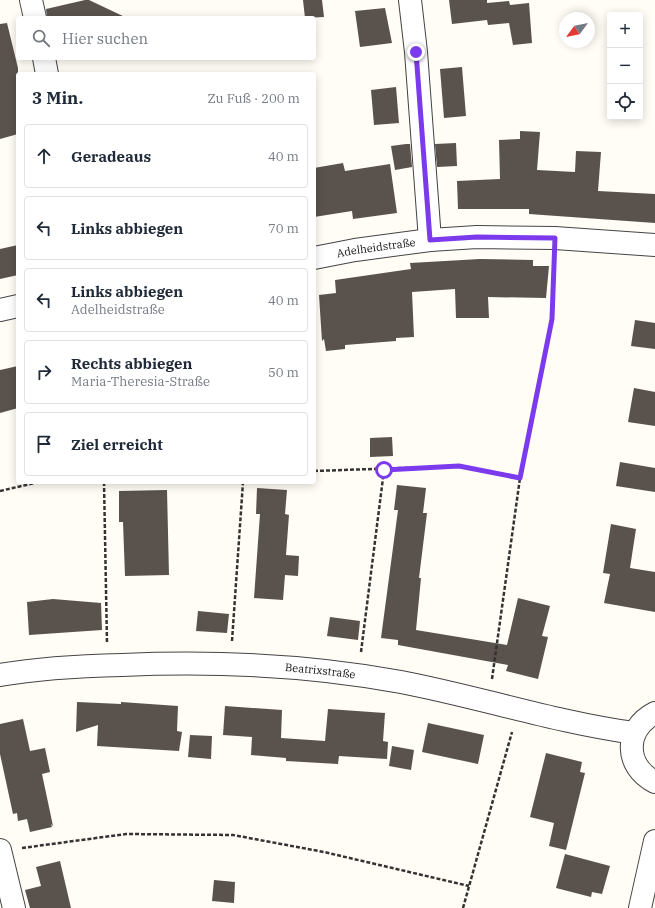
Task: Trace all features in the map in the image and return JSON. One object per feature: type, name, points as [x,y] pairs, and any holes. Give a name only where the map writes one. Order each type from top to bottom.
[{"type":"street","points":[[31,0],[35,16]]},
{"type":"street","points":[[410,0],[416,52],[430,240]]},
{"type":"street","points":[[44,60],[47,72]]},
{"type":"street","name":"Adelheidstraße","points":[[316,258],[355,250],[430,240],[477,237],[555,238],[655,245]]},
{"type":"street","points":[[0,310],[16,306]]},
{"type":"street","name":"Beatrixstraße","points":[[0,675],[60,668],[162,663],[231,664],[313,670],[401,682],[487,700],[601,728],[634,733]]},
{"type":"street","points":[[655,713],[640,724],[634,733],[632,744],[632,756],[637,766],[644,775],[655,782]]},
{"type":"street","points":[[640,908],[655,841]]},
{"type":"street","points":[[0,851],[14,908]]},
{"type":"path","points":[[487,700],[491,687],[520,478],[552,319],[555,238]]},
{"type":"path","points":[[316,471],[384,470],[459,466],[520,478]]},
{"type":"path","points":[[358,676],[384,470]]},
{"type":"path","points":[[0,491],[30,484]]},
{"type":"path","points":[[104,484],[107,665]]},
{"type":"path","points":[[231,664],[243,484]]},
{"type":"path","points":[[463,908],[518,708]]},
{"type":"path","points":[[0,851],[126,834],[233,835],[324,852],[469,886]]},
{"type":"building","points":[[89,0],[123,16],[47,16],[46,9]]},
{"type":"building","points":[[303,0],[322,0],[324,17],[305,16]]},
{"type":"building","points":[[449,0],[487,0],[487,3],[509,1],[510,5],[529,3],[532,43],[513,45],[509,23],[488,25],[487,20],[452,24]]},
{"type":"building","points":[[385,8],[392,43],[360,47],[355,11]]},
{"type":"building","points":[[7,23],[18,72],[16,72],[16,135],[0,139],[0,24]]},
{"type":"building","points":[[462,67],[466,116],[444,118],[440,69]]},
{"type":"building","points":[[396,87],[399,123],[374,125],[371,90]]},
{"type":"building","points":[[520,131],[540,132],[537,170],[575,172],[576,151],[601,152],[598,191],[655,194],[655,223],[529,214],[529,209],[458,209],[457,181],[500,179],[499,140],[520,139]]},
{"type":"building","points":[[456,143],[457,166],[437,167],[435,144]]},
{"type":"building","points":[[410,144],[412,167],[395,170],[391,146]]},
{"type":"building","points":[[343,163],[345,171],[390,164],[397,213],[353,219],[352,211],[316,217],[316,168]]},
{"type":"building","points":[[16,245],[16,275],[0,279],[0,249]]},
{"type":"building","points":[[480,259],[533,260],[533,266],[549,266],[546,298],[488,297],[489,318],[456,318],[455,289],[412,292],[414,337],[396,338],[396,341],[345,345],[345,349],[326,351],[324,339],[322,341],[319,295],[336,293],[335,280],[411,269],[410,263]]},
{"type":"building","points":[[635,320],[655,323],[655,349],[631,346]]},
{"type":"building","points":[[16,366],[16,409],[0,413],[0,370]]},
{"type":"building","points":[[634,388],[655,392],[655,426],[628,422]]},
{"type":"building","points":[[392,437],[393,456],[370,457],[370,438]]},
{"type":"building","points":[[620,462],[655,468],[655,492],[616,486]]},
{"type":"building","points":[[397,485],[426,488],[423,513],[427,513],[419,578],[421,578],[416,630],[507,645],[518,598],[550,606],[542,636],[548,637],[538,679],[506,671],[508,665],[398,645],[398,640],[381,638],[398,510],[394,510]]},
{"type":"building","points":[[257,488],[287,490],[285,514],[289,515],[286,555],[299,556],[298,576],[285,575],[283,600],[254,598],[260,514],[256,514]]},
{"type":"building","points":[[167,490],[169,575],[125,576],[123,522],[119,522],[119,491]]},
{"type":"building","points":[[611,524],[636,529],[630,568],[655,572],[655,612],[604,603],[610,574],[603,573]]},
{"type":"building","points":[[53,599],[101,603],[102,630],[29,635],[27,602]]},
{"type":"building","points":[[198,611],[229,614],[227,633],[196,631]]},
{"type":"building","points":[[330,617],[360,621],[358,640],[327,636]]},
{"type":"building","points":[[77,702],[121,704],[121,702],[178,706],[177,731],[182,732],[179,751],[97,746],[98,725],[76,732]]},
{"type":"building","points":[[225,706],[282,710],[281,738],[325,741],[328,709],[385,713],[383,741],[388,742],[387,759],[339,756],[338,764],[286,761],[286,758],[251,755],[252,737],[223,735]]},
{"type":"building","points":[[23,719],[30,751],[45,748],[50,772],[42,774],[53,826],[51,824],[52,827],[30,832],[27,819],[18,821],[17,813],[13,814],[0,754],[0,724]]},
{"type":"building","points":[[428,723],[484,735],[478,764],[422,752]]},
{"type":"building","points":[[190,735],[212,736],[211,759],[188,757]]},
{"type":"building","points":[[392,746],[414,750],[411,770],[389,766]]},
{"type":"building","points":[[546,753],[582,762],[580,772],[585,773],[566,850],[549,846],[554,823],[530,817]]},
{"type":"building","points":[[565,854],[610,866],[602,894],[592,892],[591,897],[556,888]]},
{"type":"building","points":[[60,861],[71,908],[30,908],[25,890],[41,886],[36,867]]},
{"type":"building","points":[[214,880],[235,882],[234,903],[212,901]]},
{"type":"route","points":[[384,470],[459,466],[520,478],[552,319],[555,238],[477,237],[430,240],[416,52]]}]
